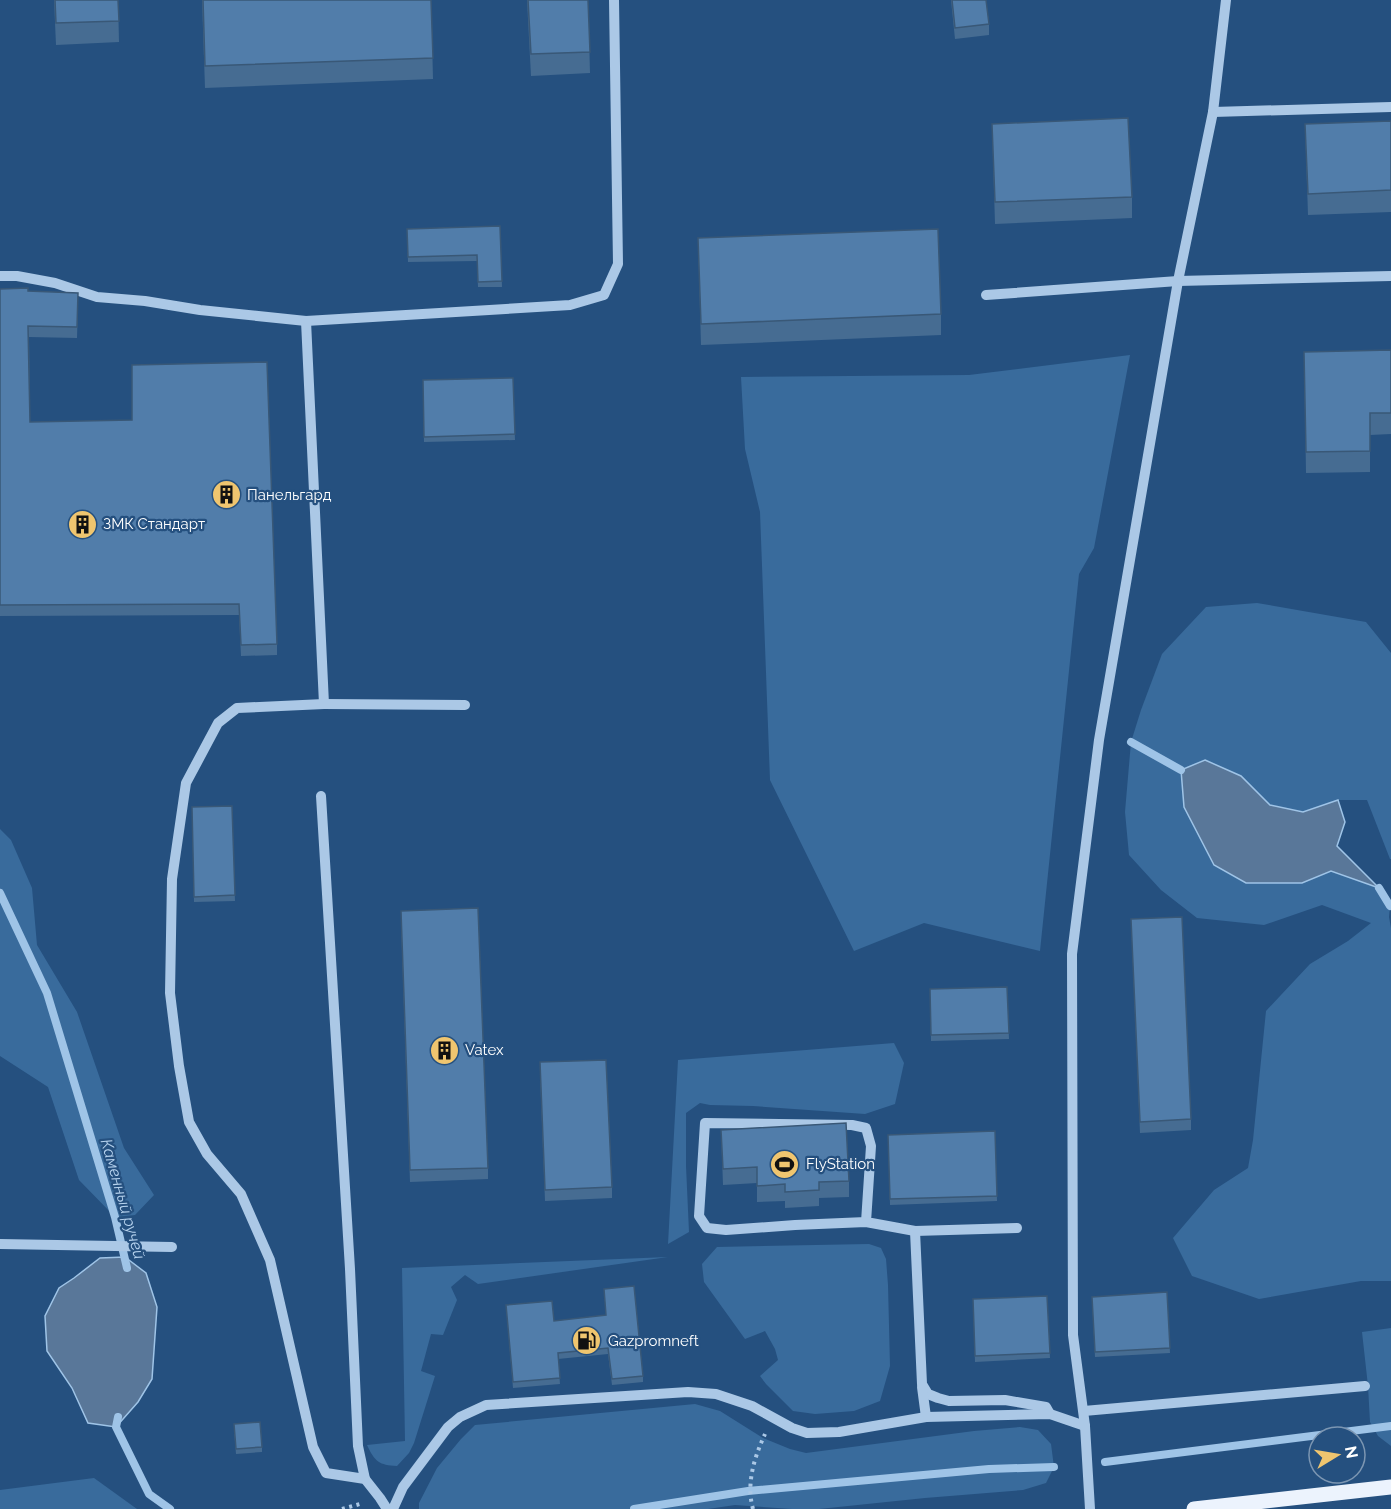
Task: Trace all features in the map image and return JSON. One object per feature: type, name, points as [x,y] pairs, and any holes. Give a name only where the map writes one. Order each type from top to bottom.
[{"type":"main road","points":[[1194,1509],[1391,1487]]},
{"type":"lane","points":[[0,276],[16,276],[55,283],[97,297],[306,321],[570,305],[604,296],[618,264],[614,0]]},
{"type":"lane","points":[[1090,1509],[1084,1411],[1073,1335],[1072,954],[1099,740],[1178,281],[1213,112],[1226,0]]},
{"type":"lane","points":[[1213,112],[1391,107]]},
{"type":"lane","points":[[986,295],[1178,281],[1391,276]]},
{"type":"lane","points":[[306,321],[324,704]]},
{"type":"lane","points":[[365,1479],[326,1473],[313,1447],[270,1260],[241,1194],[207,1154],[189,1122],[170,993],[172,879],[186,783],[218,723],[237,708],[324,704],[465,705]]},
{"type":"lane","points":[[321,796],[350,1269],[358,1446],[365,1479],[387,1509]]},
{"type":"lane","points":[[866,1222],[871,1146],[866,1128],[852,1125],[705,1123],[699,1216],[707,1228],[726,1230],[866,1222],[915,1231],[1017,1228]]},
{"type":"lane","points":[[915,1231],[922,1384],[926,1417]]},
{"type":"lane","points":[[0,1244],[172,1246]]},
{"type":"lane","points":[[922,1384],[928,1394],[949,1401],[1005,1400],[1046,1407],[1050,1413]]},
{"type":"lane","points":[[1084,1411],[1365,1386]]},
{"type":"lane","points":[[393,1509],[403,1487],[448,1427],[460,1417],[486,1405],[688,1392],[716,1394],[752,1406],[792,1428],[807,1433],[867,1428],[926,1417],[1050,1413],[1085,1426]]},
{"type":"path","points":[[753,1509],[750,1491],[751,1475],[763,1438],[773,1418]]},
{"type":"shaded area","points":[[1130,355],[1094,548],[1079,574],[1040,951],[924,923],[854,951],[770,780],[760,512],[745,449],[741,377],[969,375]]},
{"type":"shaded area","points":[[1257,603],[1366,622],[1391,653],[1391,859],[1367,800],[1338,800],[1303,812],[1270,805],[1241,776],[1205,760],[1181,770],[1184,807],[1214,865],[1301,883],[1331,871],[1379,888],[1390,906],[1391,1281],[1361,1281],[1259,1299],[1192,1276],[1173,1238],[1214,1190],[1248,1168],[1266,1011],[1310,964],[1348,941],[1371,923],[1322,905],[1264,925],[1197,918],[1161,890],[1129,855],[1125,812],[1131,742],[1162,654],[1206,607]]},
{"type":"shaded area","points":[[1205,760],[1241,776],[1270,805],[1303,812],[1338,800],[1345,822],[1337,846],[1379,888],[1331,871],[1302,883],[1246,883],[1214,865],[1184,807],[1181,770]]},
{"type":"shaded area","points":[[0,829],[11,840],[32,888],[37,945],[77,1012],[124,1148],[154,1195],[135,1215],[115,1217],[79,1180],[48,1087],[0,1056]]},
{"type":"shaded area","points":[[894,1043],[904,1063],[895,1104],[865,1114],[700,1103],[686,1113],[689,1232],[668,1244],[678,1060]]},
{"type":"shaded area","points":[[869,1244],[881,1248],[886,1259],[888,1285],[890,1366],[880,1401],[854,1411],[815,1414],[793,1411],[760,1376],[778,1360],[765,1331],[745,1339],[704,1282],[702,1264],[717,1247]]},
{"type":"shaded area","points":[[125,1257],[146,1273],[157,1307],[152,1379],[138,1402],[116,1427],[88,1423],[72,1388],[47,1351],[45,1316],[59,1288],[100,1258]]},
{"type":"shaded area","points":[[668,1257],[478,1284],[465,1275],[451,1287],[457,1300],[443,1335],[431,1334],[421,1371],[435,1376],[409,1453],[397,1466],[378,1462],[373,1455],[367,1445],[405,1441],[402,1268]]},
{"type":"shaded area","points":[[1391,1328],[1391,1446],[1378,1436],[1370,1422],[1362,1332]]},
{"type":"shaded area","points":[[695,1404],[720,1411],[763,1438],[806,1453],[974,1431],[1020,1427],[1038,1430],[1051,1444],[1054,1467],[1046,1483],[1023,1490],[819,1509],[735,1505],[708,1509],[419,1509],[419,1503],[437,1468],[475,1425]]},
{"type":"shaded area","points":[[94,1478],[137,1509],[0,1509],[0,1490]]},
{"type":"building","points":[[55,0],[118,0],[119,21],[56,23]]},
{"type":"building","points":[[203,0],[431,0],[433,58],[205,66]]},
{"type":"building","points":[[528,0],[588,0],[590,52],[531,54]]},
{"type":"building","points":[[952,0],[986,0],[989,24],[955,28]]},
{"type":"building","points":[[1128,118],[1132,197],[995,202],[992,124]]},
{"type":"building","points":[[1391,121],[1391,190],[1308,194],[1305,124]]},
{"type":"building","points":[[500,226],[502,281],[478,282],[477,255],[408,257],[407,229]]},
{"type":"building","points":[[938,229],[941,314],[701,324],[698,238]]},
{"type":"building","points":[[28,288],[28,291],[78,293],[77,327],[28,326],[30,422],[132,420],[132,365],[267,362],[277,644],[241,645],[239,604],[0,605],[0,289]]},
{"type":"building","points":[[1391,350],[1391,413],[1370,413],[1370,451],[1306,452],[1304,352]]},
{"type":"building","points":[[513,378],[515,434],[424,437],[423,380]]},
{"type":"building","points":[[232,806],[235,895],[194,897],[192,807]]},
{"type":"building","name":"Vatex","points":[[478,908],[488,1168],[410,1170],[401,911]]},
{"type":"building","points":[[1182,917],[1191,1119],[1140,1122],[1131,919]]},
{"type":"building","points":[[1007,987],[1009,1033],[931,1035],[930,989]]},
{"type":"building","points":[[606,1060],[612,1187],[545,1190],[540,1062]]},
{"type":"building","name":"FlyStation","points":[[846,1123],[849,1181],[819,1182],[819,1190],[785,1192],[785,1184],[757,1186],[757,1167],[723,1169],[721,1130]]},
{"type":"building","points":[[995,1131],[997,1196],[890,1199],[888,1135]]},
{"type":"building","points":[[634,1286],[643,1376],[612,1379],[608,1348],[558,1353],[560,1378],[513,1382],[506,1305],[552,1301],[554,1321],[606,1315],[604,1289]]},
{"type":"building","points":[[1167,1292],[1170,1348],[1095,1352],[1092,1297]]},
{"type":"building","points":[[1047,1296],[1050,1353],[975,1356],[973,1299]]},
{"type":"building","points":[[260,1422],[262,1447],[236,1449],[234,1424]]},
{"type":"waterway","points":[[1131,742],[1181,770]]},
{"type":"waterway","points":[[1379,888],[1390,906]]},
{"type":"waterway","name":"Каменный ручей","points":[[0,893],[47,993],[115,1217],[127,1268]]},
{"type":"waterway","name":"Каменный ручей","points":[[118,1417],[116,1427],[149,1494],[170,1509]]},
{"type":"waterway","points":[[1105,1462],[1391,1426]]},
{"type":"waterway","points":[[634,1509],[748,1491],[989,1469],[1054,1467]]},
{"type":"place","name":"Панельгард","points":[[226,495]]},
{"type":"place","name":"ЗМК Стандарт","points":[[82,524]]},
{"type":"place","name":"Vatex","points":[[444,1050]]},
{"type":"place","name":"FlyStation","points":[[785,1164]]},
{"type":"place","name":"Gazpromneft","points":[[587,1341]]}]
